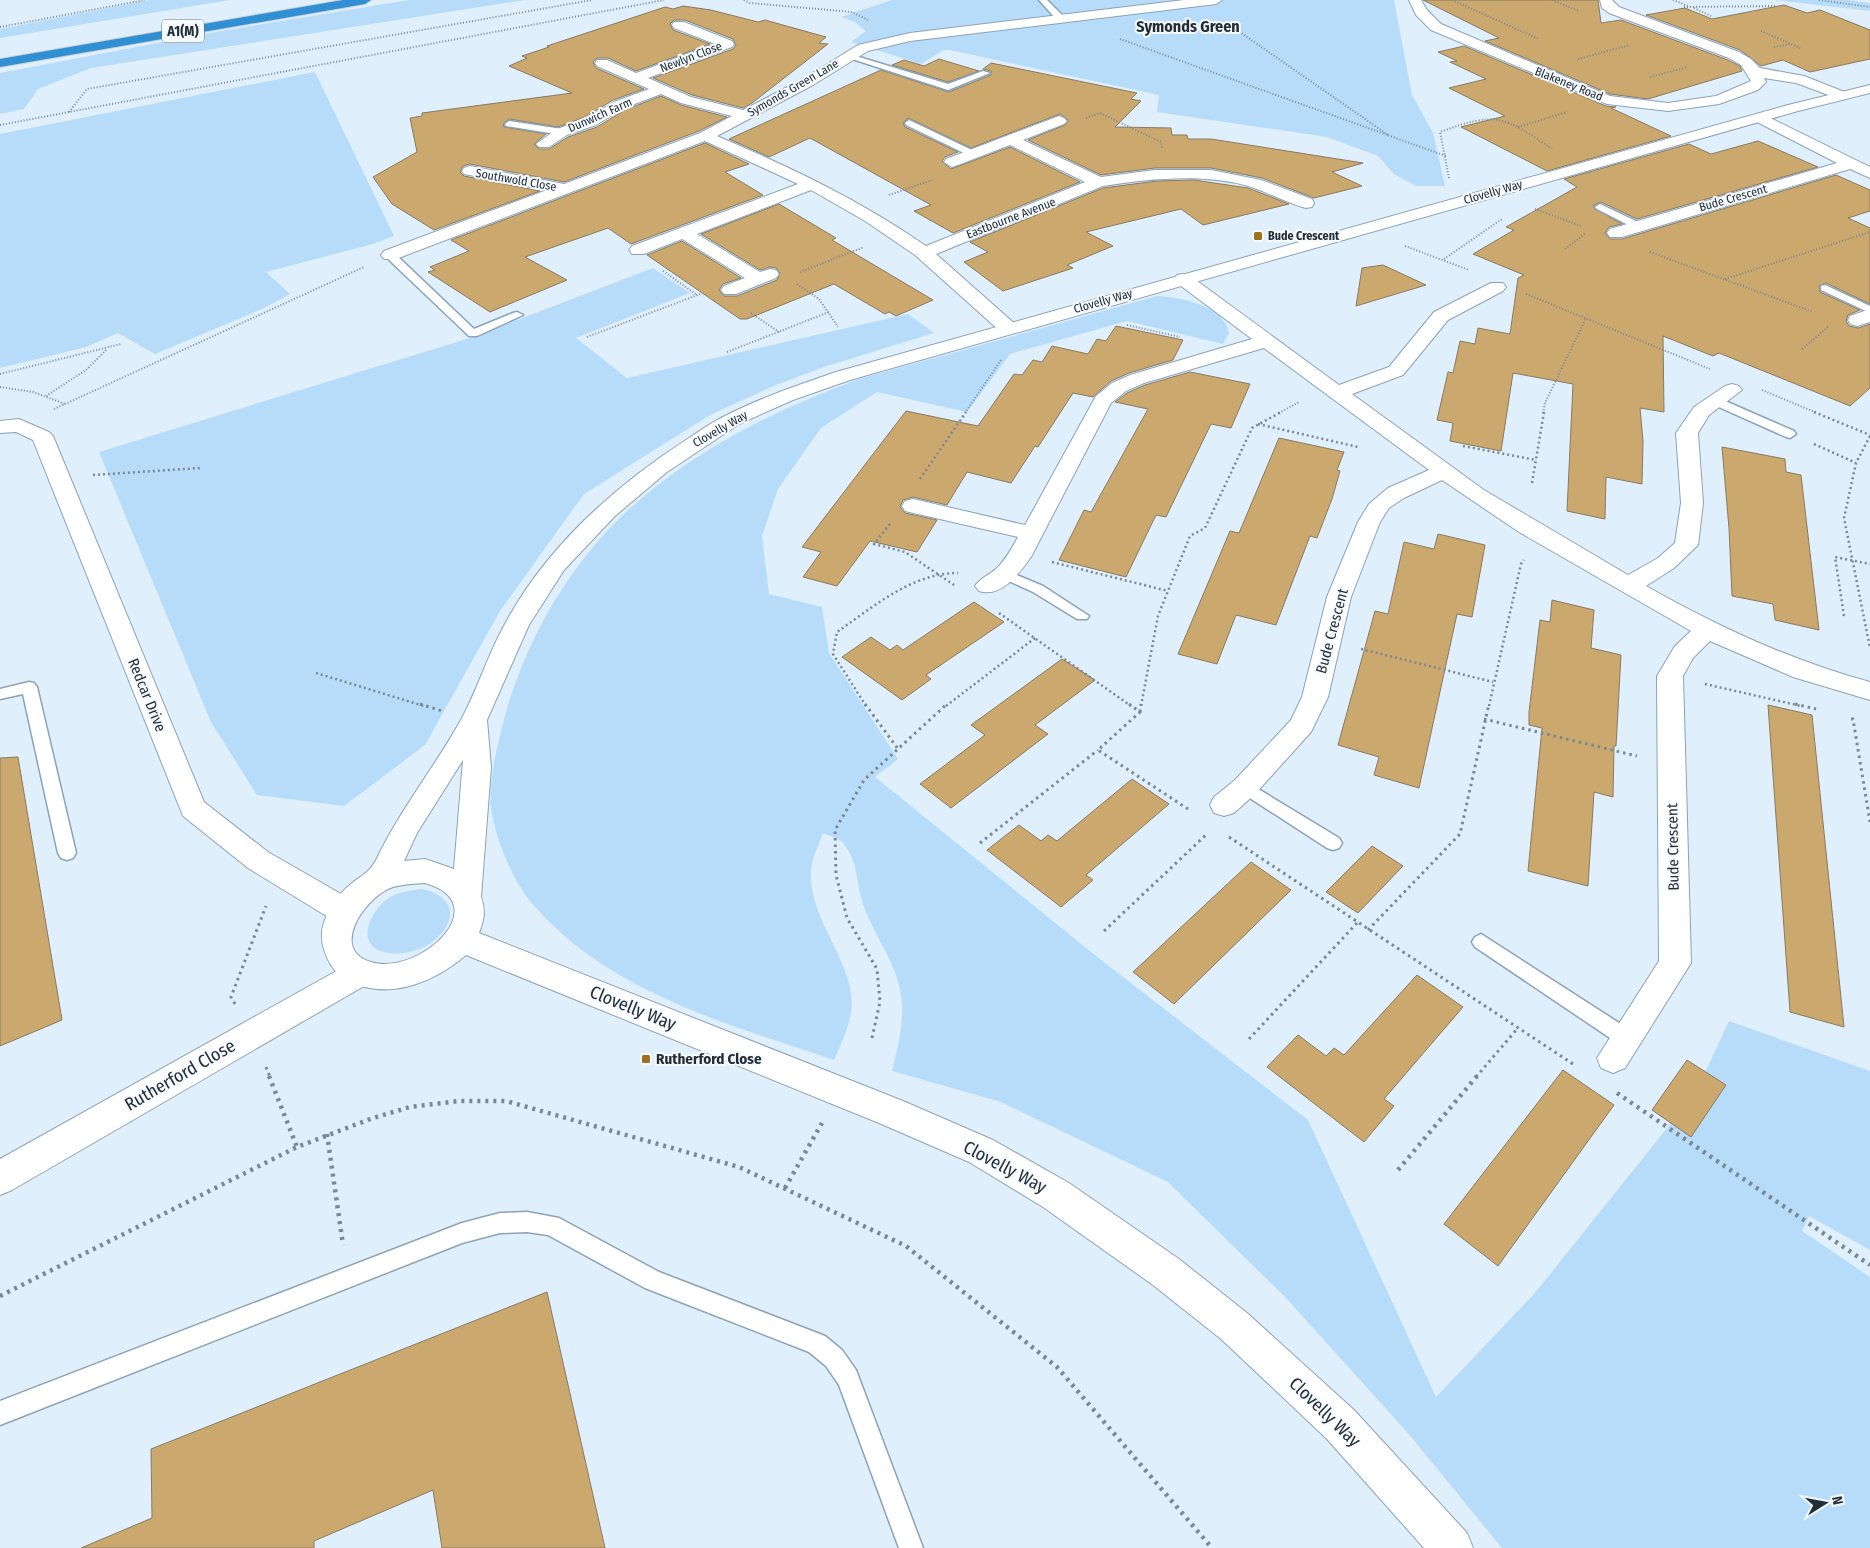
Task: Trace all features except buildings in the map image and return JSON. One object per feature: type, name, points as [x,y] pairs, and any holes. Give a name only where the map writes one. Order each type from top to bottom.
[{"type":"highway","name":"A1(M)","points":[[0,63],[365,0]]},
{"type":"street","name":"Symonds Green Lane","points":[[390,255],[562,188],[705,136],[808,82],[849,55],[882,42],[1060,18],[1216,0]]},
{"type":"street","name":"Blakeney Road","points":[[1415,0],[1421,12],[1436,27],[1608,100],[1668,107],[1719,100],[1753,87],[1759,82],[1755,72]]},
{"type":"street","points":[[1606,0],[1607,5],[1614,10],[1734,55],[1746,62],[1755,72],[1799,80],[1842,96]]},
{"type":"street","name":"Newlyn Close","points":[[634,78],[727,44],[679,25]]},
{"type":"street","name":"Newlyn Close","points":[[602,63],[659,90],[686,100],[745,116]]},
{"type":"street","name":"Clovelly Way","points":[[381,880],[405,830],[474,720],[517,624],[556,565],[607,511],[659,467],[732,420],[786,396],[843,376],[1008,328],[1870,89]]},
{"type":"street","name":"Dunwich Farm","points":[[544,144],[562,132],[591,122],[619,105],[659,90]]},
{"type":"street","points":[[1760,118],[1870,174]]},
{"type":"street","points":[[952,162],[1059,121]]},
{"type":"street","points":[[705,136],[813,184],[855,207],[923,253],[1008,328]]},
{"type":"street","points":[[1009,139],[1099,182]]},
{"type":"street","name":"Bude Crescent","points":[[1616,233],[1850,164]]},
{"type":"street","name":"Southwold Close","points":[[470,171],[562,188]]},
{"type":"street","name":"Eastbourne Avenue","points":[[923,253],[1099,182],[1126,177],[1168,174],[1221,177],[1249,181],[1306,203]]},
{"type":"street","points":[[638,250],[685,234],[813,184]]},
{"type":"street","points":[[685,234],[773,276]]},
{"type":"street","points":[[730,290],[773,276]]},
{"type":"street","points":[[1183,279],[1476,495],[1544,537],[1706,630],[1776,662],[1870,691]]},
{"type":"street","points":[[1335,390],[1396,371],[1441,316],[1497,287]]},
{"type":"street","points":[[987,586],[1005,574],[1020,554],[1103,400],[1119,388],[1137,379],[1265,341]]},
{"type":"street","points":[[1628,586],[1666,563],[1686,545],[1692,503],[1687,433],[1701,411],[1724,396]]},
{"type":"street","name":"Redcar Drive","points":[[10,426],[42,436],[193,808],[258,860],[344,911]]},
{"type":"street","name":"Bude Crescent","points":[[1220,816],[1302,726],[1315,697],[1339,597],[1368,522],[1380,504],[1396,493],[1445,471]]},
{"type":"street","points":[[914,496],[1030,533]]},
{"type":"street","points":[[1670,676],[1684,652],[1706,630]]},
{"type":"street","name":"Bude Crescent","points":[[1620,1048],[1675,962],[1670,676]]},
{"type":"street","name":"Clovelly Way","points":[[360,972],[372,976],[396,976],[420,970],[444,956],[460,939],[468,922],[470,904],[467,895],[477,767],[474,720]]},
{"type":"street","points":[[360,972],[345,962],[336,942],[337,924],[344,911],[359,894],[381,880],[403,872],[425,870],[439,873],[456,881],[467,895]]},
{"type":"street","name":"Clovelly Way","points":[[460,939],[891,1112],[981,1151],[1056,1195],[1166,1272],[1234,1326],[1340,1424],[1452,1548]]},
{"type":"street","name":"Rutherford Close","points":[[0,1178],[360,972]]},
{"type":"lane","points":[[1043,0],[1060,18]]},
{"type":"lane","points":[[849,55],[948,88],[986,73]]},
{"type":"lane","points":[[909,123],[974,154]]},
{"type":"lane","points":[[509,124],[562,132]]},
{"type":"lane","points":[[1600,207],[1638,226]]},
{"type":"lane","points":[[390,255],[473,334],[517,315]]},
{"type":"lane","points":[[1825,288],[1866,315]]},
{"type":"lane","points":[[1724,396],[1790,434]]},
{"type":"lane","points":[[1005,574],[1038,589],[1082,616]]},
{"type":"lane","points":[[0,694],[29,687],[67,853]]},
{"type":"lane","points":[[1245,787],[1333,843]]},
{"type":"lane","points":[[1481,942],[1620,1048]]},
{"type":"lane","points":[[0,1414],[462,1233],[500,1223],[528,1222],[551,1226],[653,1280],[817,1344],[834,1358],[848,1378],[911,1548]]},
{"type":"path","points":[[0,27],[145,0]]},
{"type":"path","points":[[69,112],[87,89],[592,0]]},
{"type":"path","points":[[0,125],[664,0]]},
{"type":"path","points":[[744,0],[750,3],[852,12],[883,28],[882,42]]},
{"type":"path","points":[[1672,0],[1712,16]]},
{"type":"path","points":[[1819,0],[1870,7]]},
{"type":"path","points":[[1197,2],[1393,138]]},
{"type":"path","points":[[1682,7],[1777,6]]},
{"type":"path","points":[[1578,59],[1641,42],[1641,39],[1667,30]]},
{"type":"path","points":[[1761,31],[1800,48]]},
{"type":"path","points":[[1116,38],[1446,156]]},
{"type":"path","points":[[1059,121],[1073,122],[1100,113],[1161,142],[1168,174]]},
{"type":"path","points":[[1449,180],[1440,132],[1486,118],[1499,119],[1517,127],[1553,150]]},
{"type":"path","points":[[855,207],[963,169],[952,162]]},
{"type":"path","points":[[1532,208],[1582,226]]},
{"type":"path","points":[[1565,249],[1590,230]]},
{"type":"path","points":[[1725,279],[1870,232]]},
{"type":"path","points":[[773,276],[901,237]]},
{"type":"path","points":[[1401,244],[1477,273]]},
{"type":"path","points":[[1644,249],[1818,314]]},
{"type":"path","points":[[638,250],[645,258],[697,295]]},
{"type":"path","points":[[10,426],[65,404],[390,255]]},
{"type":"path","points":[[773,276],[819,299],[838,326]]},
{"type":"path","points":[[587,338],[715,288],[730,290],[732,300],[779,332]]},
{"type":"path","points":[[1519,291],[1711,369]]},
{"type":"path","points":[[727,352],[828,312]]},
{"type":"path","points":[[1532,483],[1545,403],[1586,318]]},
{"type":"path","points":[[1126,325],[1183,337]]},
{"type":"path","points":[[1802,349],[1829,326]]},
{"type":"path","points":[[0,374],[121,344]]},
{"type":"path","points":[[46,396],[86,370],[107,349]]},
{"type":"path","points":[[914,496],[930,461],[1002,359]]},
{"type":"path","points":[[0,387],[10,387],[46,396],[65,404]]},
{"type":"path","points":[[980,843],[1098,750],[1140,712],[1158,616],[1190,536],[1205,528],[1252,428],[1305,398],[1335,390]]},
{"type":"path","points":[[1761,390],[1870,435],[1856,463],[1844,518],[1870,648]]},
{"type":"path","points":[[1258,424],[1363,448]]},
{"type":"path","points":[[1790,434],[1856,463]]},
{"type":"path","points":[[1417,450],[1441,441],[1536,460]]},
{"type":"path","points":[[58,477],[200,468]]},
{"type":"path","points":[[892,521],[874,544],[905,552],[960,589]]},
{"type":"path","points":[[1368,930],[1460,834],[1484,719],[1521,564],[1544,537]]},
{"type":"path","points":[[1020,554],[1168,591]]},
{"type":"path","points":[[1844,616],[1835,557],[1870,564]]},
{"type":"path","points":[[898,749],[874,720],[833,654],[837,632],[913,583],[938,575],[950,572],[966,574],[987,586]]},
{"type":"path","points":[[998,612],[1140,712]]},
{"type":"path","points":[[872,1038],[880,1002],[877,968],[846,918],[836,875],[835,830],[864,780],[951,701],[1035,638]]},
{"type":"path","points":[[1329,641],[1493,682]]},
{"type":"path","points":[[316,673],[474,720]]},
{"type":"path","points":[[1670,676],[1822,711]]},
{"type":"path","points":[[1845,717],[1853,719],[1870,822]]},
{"type":"path","points":[[1484,719],[1672,764]]},
{"type":"path","points":[[1098,750],[1220,816],[1357,923],[1582,1070]]},
{"type":"path","points":[[1104,931],[1220,816]]},
{"type":"path","points":[[290,879],[264,908],[230,997],[252,1033],[297,1147]]},
{"type":"path","points":[[1249,1040],[1357,923]]},
{"type":"path","points":[[1398,1170],[1517,1029]]},
{"type":"path","points":[[1615,1092],[1870,1265]]},
{"type":"path","points":[[0,1296],[297,1147],[327,1134],[410,1107],[459,1101],[506,1101],[739,1166],[906,1246],[1058,1367],[1212,1548]]},
{"type":"path","points":[[785,1188],[825,1117]]},
{"type":"path","points":[[327,1134],[348,1278]]},
{"type":"shaded area","points":[[150,0],[230,0],[0,38],[0,29]]},
{"type":"shaded area","points":[[409,0],[525,0],[91,68],[38,89],[24,109],[0,114],[0,73],[215,32]]},
{"type":"shaded area","name":"Symonds Green","points":[[892,0],[1394,0],[1412,95],[1433,133],[1445,186],[1416,186],[1394,174],[1378,156],[1327,137],[1157,112],[1159,95],[950,50],[944,50],[921,64],[851,42],[866,31],[855,22],[841,17]]},
{"type":"shaded area","points":[[1775,0],[1848,0],[1870,3],[1870,11]]},
{"type":"shaded area","points":[[315,72],[394,236],[373,244],[266,272],[290,294],[264,308],[155,354],[118,333],[86,347],[0,368],[0,134]]},
{"type":"shaded area","points":[[653,268],[690,293],[576,338],[627,378],[908,314],[934,333],[824,367],[771,387],[710,415],[584,494],[500,611],[425,745],[344,806],[257,795],[211,722],[99,452],[470,338]]},
{"type":"shaded area","points":[[1157,296],[1177,298],[1200,304],[1210,309],[1225,323],[1229,333],[1223,344],[1127,321],[1010,354],[967,412],[877,392],[821,428],[778,489],[762,536],[769,594],[822,607],[829,653],[898,759],[875,777],[1101,960],[1308,1120],[1436,1397],[1534,1294],[1696,1092],[1729,1021],[1870,1071],[1870,1250],[1809,1216],[1802,1231],[1870,1277],[1870,1548],[1502,1548],[1407,1432],[1286,1298],[1168,1182],[1001,1102],[892,1071],[899,1043],[901,1023],[902,1004],[898,982],[889,957],[865,910],[848,849],[836,838],[823,833],[811,870],[812,889],[817,907],[848,978],[851,996],[850,1019],[834,1060],[714,1019],[674,1003],[636,984],[600,963],[566,938],[536,908],[513,874],[501,848],[491,808],[491,782],[508,706],[534,639],[570,577],[592,548],[642,498],[666,479],[718,444],[772,415],[830,390],[859,379]]},
{"type":"shaded area","points":[[422,889],[440,896],[449,906],[449,918],[444,930],[433,941],[419,949],[402,953],[384,952],[374,948],[369,941],[367,933],[378,908],[392,896],[406,891]]},
{"type":"place","name":"Bude Crescent","points":[[1258,236]]},
{"type":"place","name":"Rutherford Close","points":[[646,1059]]},
{"type":"district","name":"Symonds Green","points":[[1188,26]]}]
